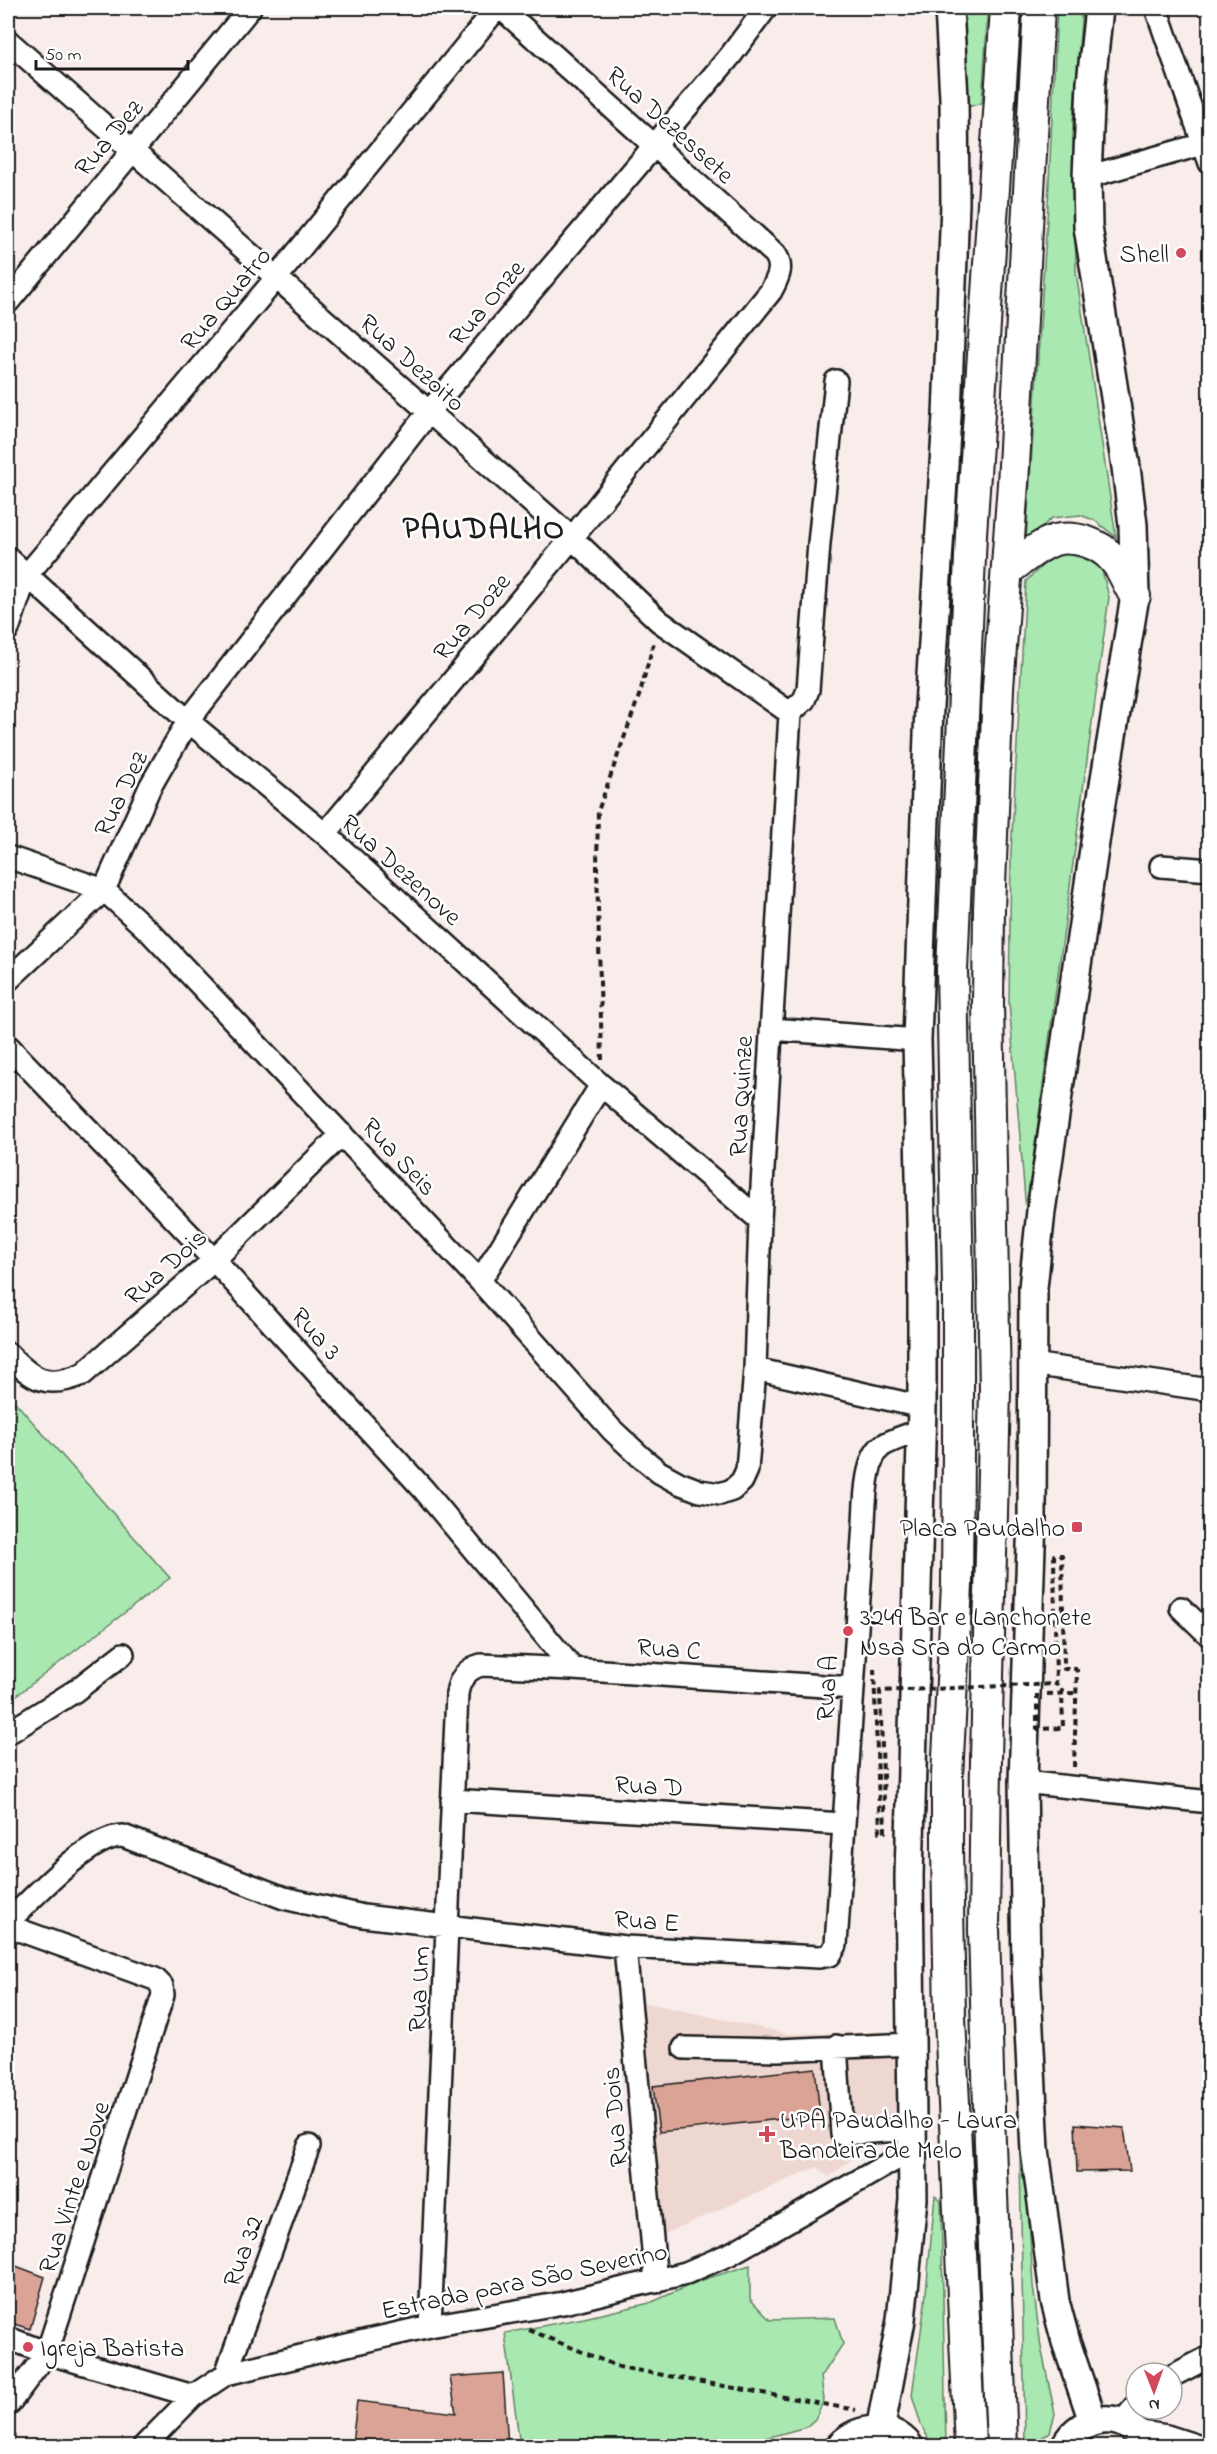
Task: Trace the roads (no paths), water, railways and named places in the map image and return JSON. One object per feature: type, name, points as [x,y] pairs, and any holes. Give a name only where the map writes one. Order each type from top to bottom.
[{"type":"highway","points":[[970,2446],[950,2018],[947,1836],[947,1776],[957,1585],[958,1462],[958,1286],[952,969],[971,534],[1006,8]]},
{"type":"highway","points":[[1002,2446],[984,1929],[995,1390],[988,1003],[992,813],[998,688],[1008,570],[1039,8]]},
{"type":"highway","points":[[1008,570],[1055,540],[1070,538],[1086,541],[1101,548],[1115,560],[1135,596]]},
{"type":"main road","points":[[882,2422],[901,2320],[913,2199],[910,1854],[921,1418],[922,1266],[917,1040],[929,707],[946,427],[956,203],[949,8]]},
{"type":"main road","points":[[1093,2421],[1066,2342],[1055,2301],[1035,2150],[1026,1968],[1023,1782],[1032,1518],[1033,1288],[1041,1211],[1099,815],[1135,596],[1133,525],[1088,227],[1087,177],[1091,83],[1099,8]]},
{"type":"main road","points":[[1065,2446],[1080,2427],[1093,2421],[1107,2420],[1134,2426]]},
{"type":"main road","points":[[840,2446],[853,2435],[882,2422]]},
{"type":"main road","points":[[882,2422],[909,2446]]},
{"type":"street","name":"Rua Dez","points":[[8,302],[250,8]]},
{"type":"street","name":"Rua Dezessete","points":[[499,8],[775,254],[779,260],[780,270],[771,291]]},
{"type":"street","name":"Rua Quatro","points":[[8,629],[26,576],[278,277],[499,8]]},
{"type":"street","name":"Rua Onze","points":[[188,721],[428,412],[653,144],[731,55],[766,8]]},
{"type":"street","points":[[1087,177],[1206,154],[1156,8]]},
{"type":"street","name":"Rua Dezoito","points":[[8,41],[572,538],[659,621],[790,713]]},
{"type":"street","name":"Rua Doze","points":[[324,834],[572,538],[771,291]]},
{"type":"street","points":[[790,713],[804,700],[808,690],[819,543],[836,381]]},
{"type":"street","name":"Rua Dezenove","points":[[8,558],[188,721],[324,834],[601,1086],[760,1220]]},
{"type":"street","name":"Rua Quinze","points":[[742,1481],[747,1470],[755,1369],[760,1220],[790,713]]},
{"type":"street","name":"Rua Dez","points":[[104,890],[150,787],[188,721]]},
{"type":"street","name":"Rua Seis","points":[[8,857],[104,890],[193,975],[480,1281],[612,1430],[659,1472],[700,1491],[720,1494],[732,1490],[742,1481]]},
{"type":"street","points":[[1161,866],[1209,870]]},
{"type":"street","points":[[8,980],[104,890]]},
{"type":"street","points":[[771,1029],[917,1040]]},
{"type":"street","name":"Rua 3","points":[[8,1046],[214,1260],[424,1490],[573,1669]]},
{"type":"street","points":[[480,1281],[601,1086]]},
{"type":"street","name":"Rua Dois","points":[[8,1354],[27,1374],[38,1379],[62,1381],[83,1374],[214,1260],[342,1134]]},
{"type":"street","points":[[1032,1364],[1209,1390]]},
{"type":"street","points":[[755,1369],[921,1418]]},
{"type":"street","name":"Rua A","points":[[836,1945],[864,1523],[870,1469],[876,1451],[921,1418]]},
{"type":"street","points":[[1181,1608],[1209,1636]]},
{"type":"street","points":[[8,1732],[75,1691],[123,1654]]},
{"type":"street","name":"Rua C","points":[[481,1665],[853,1688]]},
{"type":"street","name":"Rua Um","points":[[430,2326],[459,1685],[466,1673],[481,1665]]},
{"type":"street","points":[[1023,1782],[1209,1802]]},
{"type":"street","name":"Rua D","points":[[452,1800],[843,1824]]},
{"type":"street","name":"Rua E","points":[[8,1924],[92,1846],[113,1835],[133,1838],[238,1881],[322,1908],[363,1916],[625,1947],[819,1957],[833,1953],[836,1945]]},
{"type":"street","name":"Rua Vinte e Nove","points":[[8,1924],[155,1979],[162,1986],[162,2003],[47,2353],[8,2405]]},
{"type":"street","name":"Rua Dois","points":[[625,1947],[656,2282]]},
{"type":"street","points":[[684,2048],[778,2050],[912,2044]]},
{"type":"street","points":[[836,2046],[842,2134],[914,2139]]},
{"type":"street","name":"Estrada para São Severino","points":[[144,2446],[193,2396],[226,2374],[430,2326],[563,2303],[686,2273],[730,2254],[914,2139]]},
{"type":"street","name":"Rua 32","points":[[226,2374],[309,2146]]},
{"type":"street","points":[[8,2338],[47,2353],[193,2396]]},
{"type":"street","points":[[1184,2369],[1208,2354]]},
{"type":"street","points":[[1134,2426],[1198,2446]]},
{"type":"place","name":"Shell","points":[[1181,253]]},
{"type":"place","name":"Placa Paudalho","points":[[1077,1527]]},
{"type":"place","name":"3249 Bar e Lanchonete Nsa Sra do Carmo","points":[[848,1631]]},
{"type":"place","name":"UPA Paudalho - Laura Bandeira de Melo","points":[[767,2134]]},
{"type":"place","name":"Igreja Batista","points":[[28,2347]]},
{"type":"district","name":"PAUDALHO","points":[[484,527]]}]
